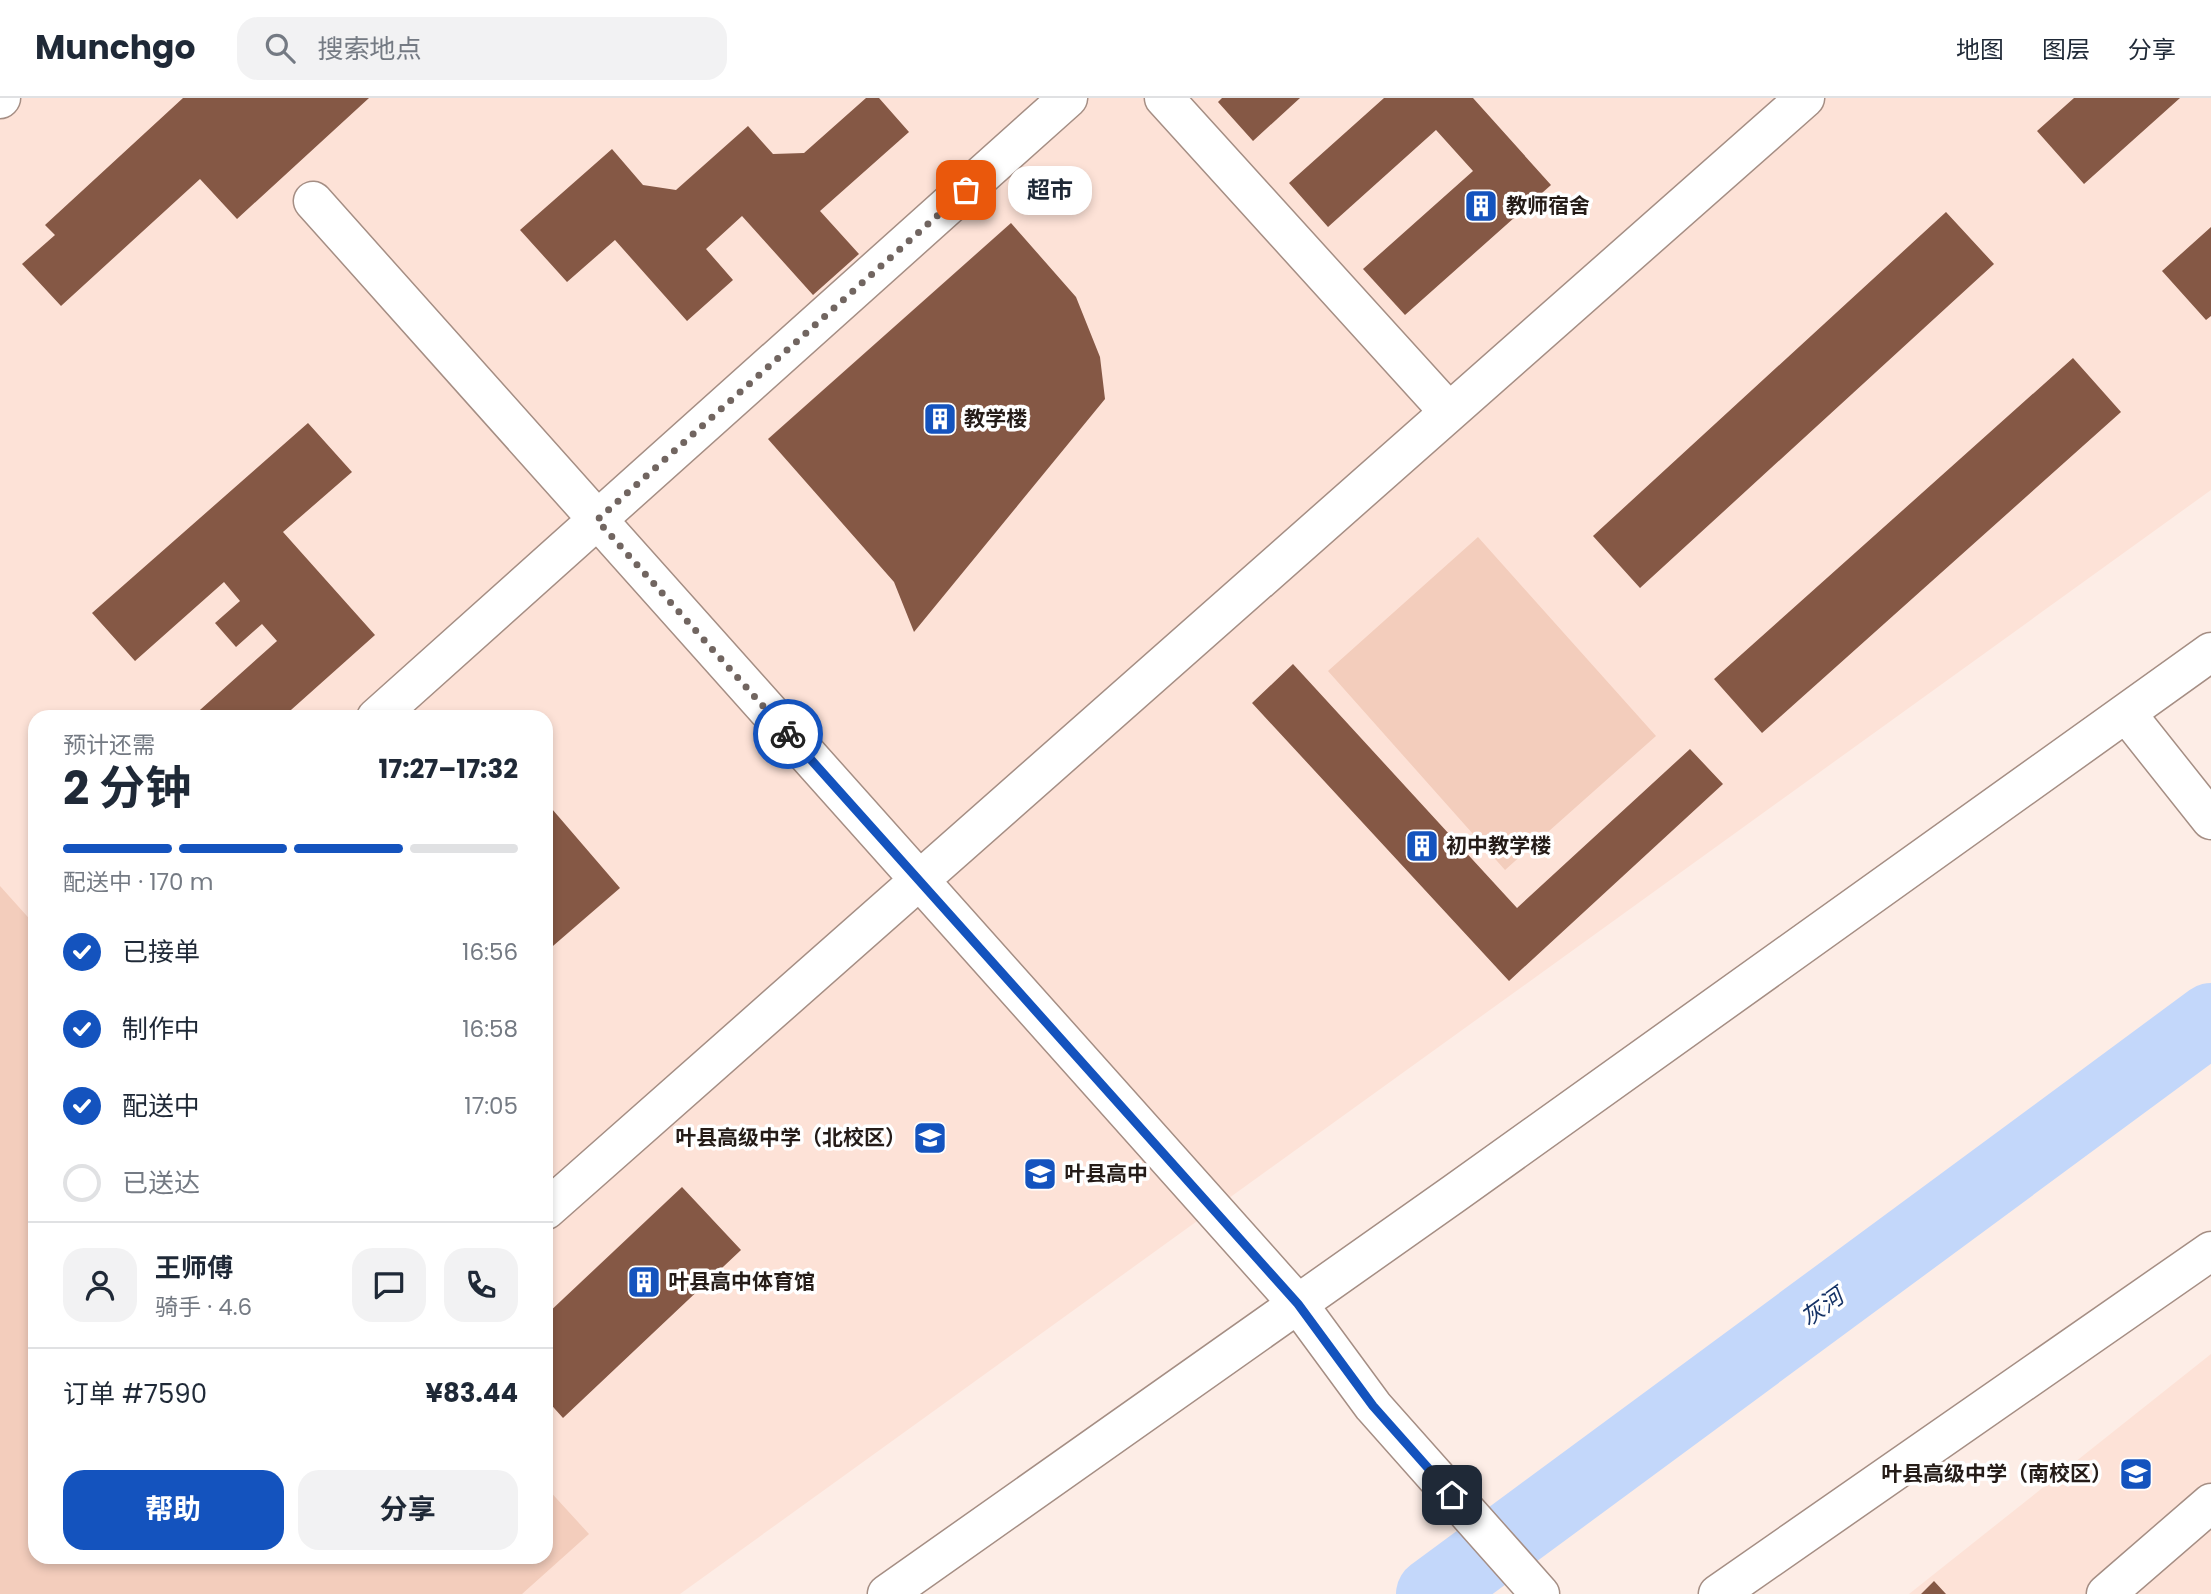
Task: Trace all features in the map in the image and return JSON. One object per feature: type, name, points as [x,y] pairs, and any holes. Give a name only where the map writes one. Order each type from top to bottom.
[{"type":"street","points":[[385,710],[1068,98]]},
{"type":"street","points":[[1164,98],[1449,412]]},
{"type":"street","points":[[553,1204],[1805,98]]},
{"type":"street","points":[[313,201],[1298,1304],[1373,1406],[1540,1594]]},
{"type":"street","points":[[887,1594],[2211,652]]},
{"type":"street","points":[[2126,713],[2211,820]]},
{"type":"street","points":[[1718,1594],[2211,1251]]},
{"type":"street","points":[[2106,1594],[2211,1503]]},
{"type":"shaded area","name":"叶县高级中学（北校区）","points":[[0,98],[2211,98],[2211,490],[680,1594],[0,1594]]},
{"type":"shaded area","points":[[1478,537],[1656,736],[1505,870],[1328,671]]},
{"type":"shaded area","points":[[0,886],[28,917],[28,1564],[553,1564],[553,1495],[589,1534],[522,1594],[0,1594]]},
{"type":"shaded area","name":"叶县高级中学（南校区）","points":[[2211,1354],[2211,1594],[1909,1594]]},
{"type":"building","points":[[183,98],[369,98],[237,219],[200,179],[61,306],[22,264],[55,235],[45,225]]},
{"type":"building","points":[[866,98],[879,98],[909,132],[820,211],[859,254],[813,295],[742,216],[706,249],[733,280],[687,321],[615,240],[567,282],[520,230],[612,149],[643,185],[676,190],[748,126],[773,154],[804,153]]},
{"type":"building","points":[[1222,98],[1300,98],[1253,141],[1218,102]]},
{"type":"building","name":"教师宿舍","points":[[1384,98],[1473,98],[1551,185],[1405,315],[1363,269],[1473,171],[1436,130],[1328,227],[1289,183]]},
{"type":"building","points":[[2074,98],[2180,98],[2084,184],[2037,131]]},
{"type":"building","points":[[1946,212],[1994,264],[1640,588],[1593,536]]},
{"type":"building","name":"教学楼","points":[[1011,223],[1076,297],[1100,357],[1105,399],[914,632],[894,582],[768,439]]},
{"type":"building","points":[[2211,227],[2211,316],[2206,320],[2162,271]]},
{"type":"building","points":[[2073,358],[2121,412],[1762,733],[1714,679]]},
{"type":"building","points":[[308,423],[352,472],[283,532],[375,635],[291,710],[200,710],[277,641],[262,624],[236,647],[215,623],[240,601],[224,582],[135,661],[92,613]]},
{"type":"building","name":"初中教学楼","points":[[1293,664],[1517,908],[1690,749],[1723,784],[1509,981],[1252,703]]},
{"type":"building","points":[[553,810],[620,888],[553,946]]},
{"type":"building","name":"叶县高中体育馆","points":[[682,1187],[741,1250],[563,1418],[553,1407],[553,1308]]},
{"type":"building","points":[[1934,1581],[1946,1594],[1921,1594]]},
{"type":"waterway","name":"灰河","points":[[1432,1594],[2211,1019]]},
{"type":"way so far","points":[[788,734],[597,520],[966,190]]},
{"type":"place","name":"超市","points":[[966,190]]},
{"type":"place","name":"教师宿舍","points":[[1481,206]]},
{"type":"place","name":"教学楼","points":[[940,419]]},
{"type":"place","name":"初中教学楼","points":[[1422,846]]},
{"type":"place","name":"叶县高级中学（北校区）","points":[[930,1138]]},
{"type":"place","name":"叶县高中","points":[[1040,1174]]},
{"type":"place","name":"叶县高中体育馆","points":[[644,1282]]},
{"type":"place","name":"叶县高级中学（南校区）","points":[[2136,1474]]},
{"type":"route","points":[[788,734],[1298,1304],[1373,1406],[1452,1495]]}]
